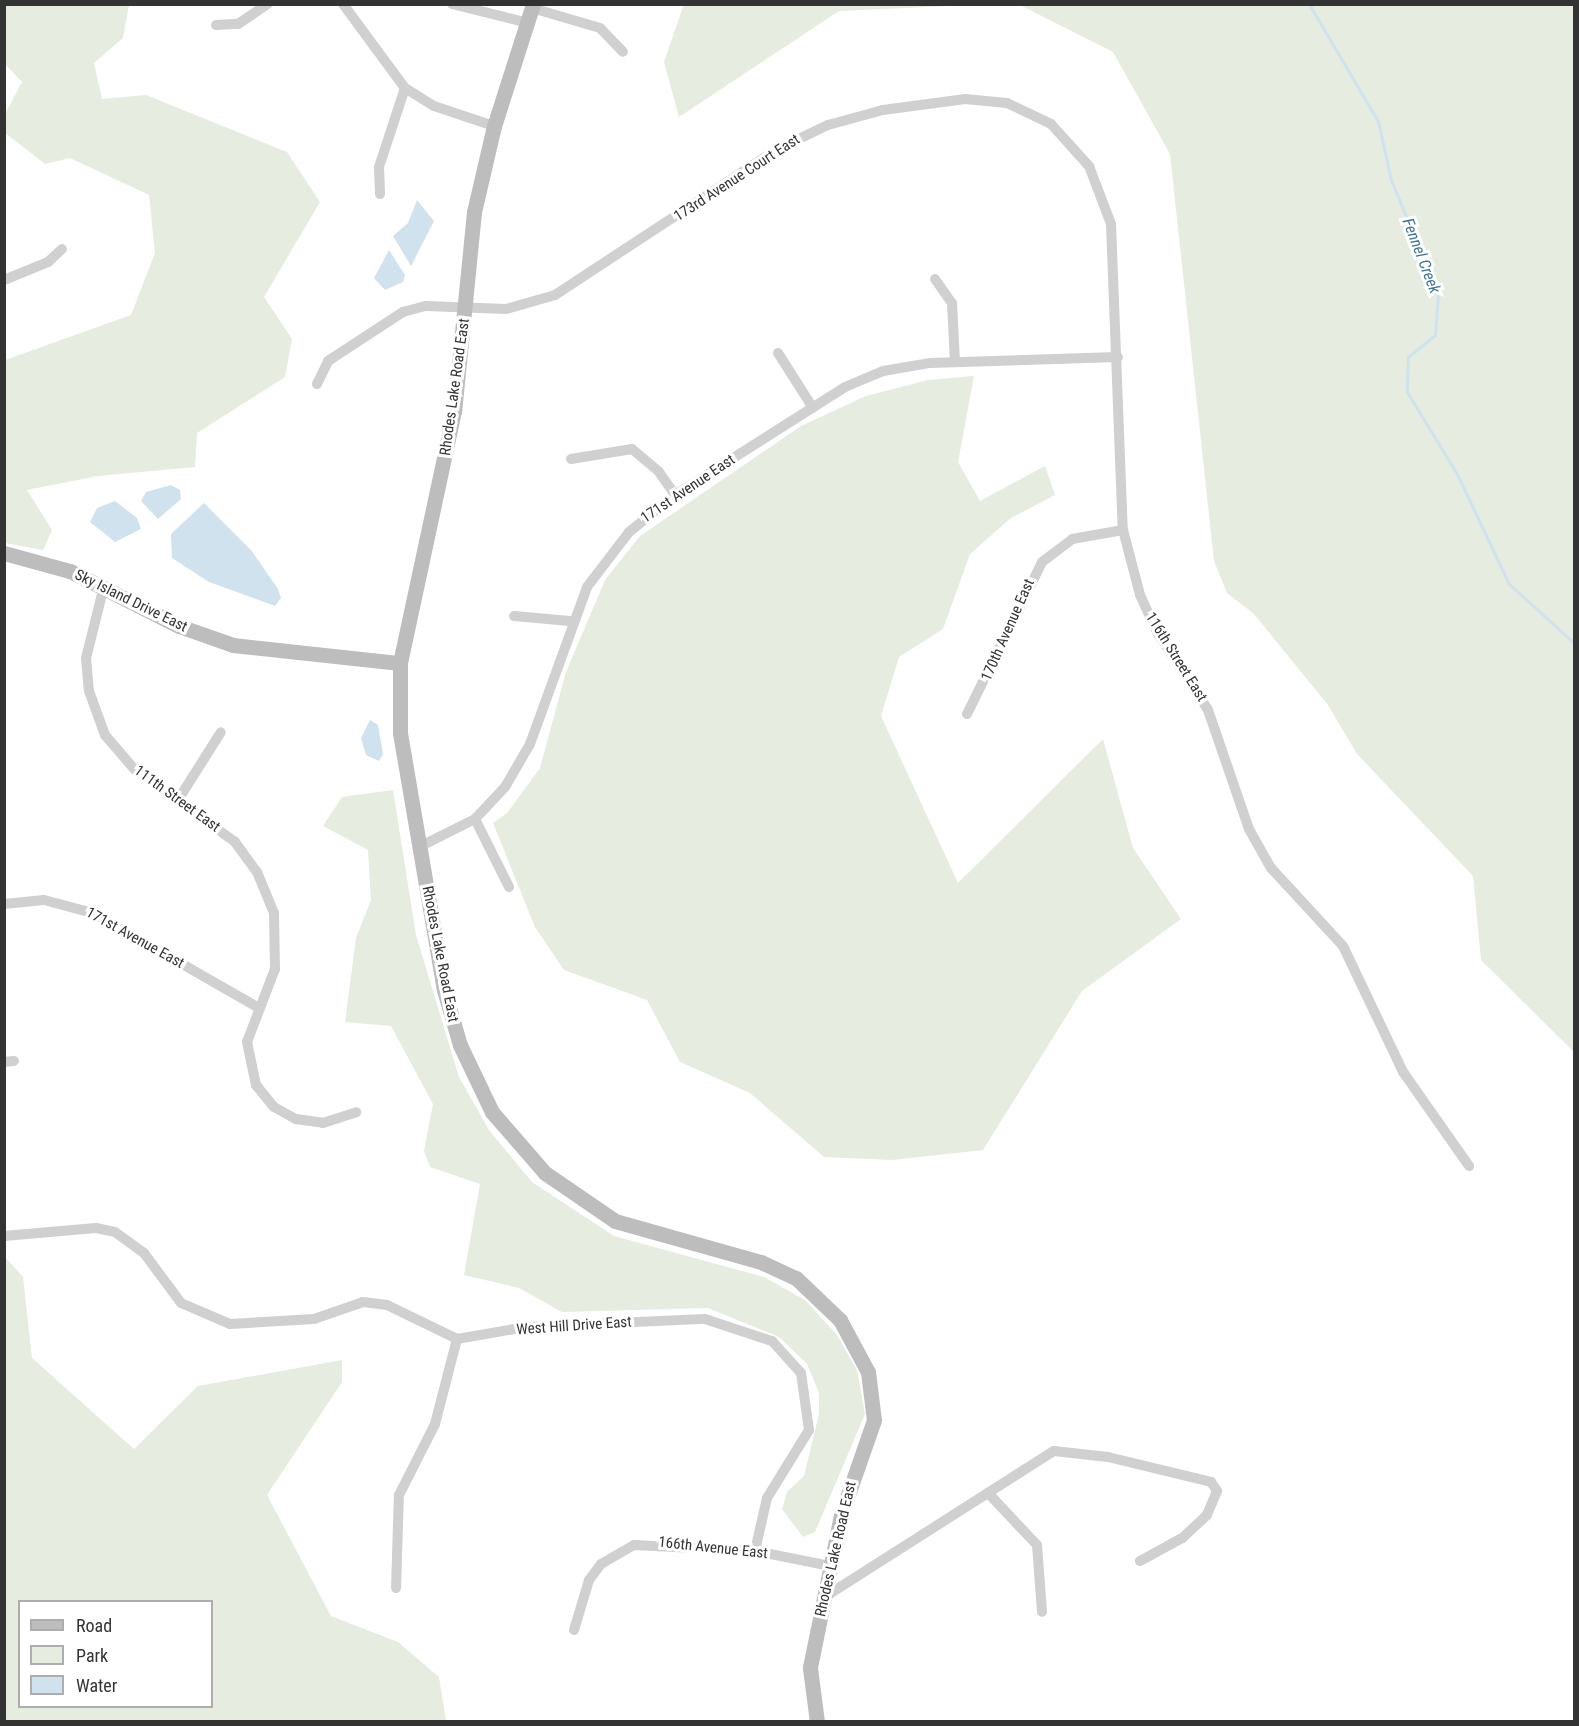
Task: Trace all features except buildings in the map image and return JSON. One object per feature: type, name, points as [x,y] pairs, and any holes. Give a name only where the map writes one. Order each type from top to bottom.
[{"type":"street","points":[[216,25],[238,24],[268,4]]},
{"type":"street","points":[[343,4],[405,88],[434,106],[494,126]]},
{"type":"street","points":[[452,4],[531,12],[600,28],[623,52]]},
{"type":"street","name":"Rhodes Lake Road East","points":[[531,12],[494,126],[474,212],[466,307],[448,450],[400,663],[400,734],[454,1027],[492,1112],[524,1152],[563,1187],[615,1221],[760,1262],[796,1278],[822,1299],[849,1334],[873,1387],[874,1420],[849,1485],[823,1598],[810,1668],[817,1722]]},
{"type":"street","points":[[380,194],[379,167],[405,88]]},
{"type":"street","name":"173rd Avenue Court East","points":[[317,384],[328,361],[403,312],[466,307],[506,309],[555,296],[783,145],[828,124],[883,110],[965,99],[1026,111]]},
{"type":"street","name":"116th Street East","points":[[1026,111],[1052,124],[1075,147],[1106,206],[1114,243],[1123,530],[1157,632],[1208,710],[1249,830],[1270,868],[1343,946],[1403,1072],[1469,1166]]},
{"type":"street","points":[[4,280],[48,262],[62,249]]},
{"type":"street","points":[[935,279],[952,303],[956,362]]},
{"type":"street","points":[[778,353],[813,408]]},
{"type":"street","name":"171st Avenue East","points":[[421,846],[475,819],[505,787],[530,744],[570,621],[604,560],[628,532],[675,495],[855,381],[883,371],[956,362],[1118,357]]},
{"type":"street","points":[[572,459],[632,449],[659,472],[675,495]]},
{"type":"street","name":"170th Avenue East","points":[[967,714],[1042,562],[1072,539],[1123,530]]},
{"type":"street","name":"Sky Island Drive East","points":[[4,554],[43,561],[104,586],[154,615],[233,645],[400,663]]},
{"type":"street","name":"111th Street East","points":[[104,586],[86,658],[94,709],[122,757],[235,842],[267,891],[276,954],[272,980],[257,1007],[247,1056],[264,1097],[285,1114],[308,1123],[337,1121],[356,1112]]},
{"type":"street","points":[[514,616],[570,621]]},
{"type":"street","points":[[178,800],[221,732]]},
{"type":"street","points":[[475,819],[509,887]]},
{"type":"street","name":"171st Avenue East","points":[[4,904],[44,900],[93,913],[257,1007]]},
{"type":"street","points":[[4,1236],[96,1228],[115,1232],[144,1253],[181,1303],[230,1324],[314,1319],[363,1302],[387,1305],[457,1339],[435,1424],[399,1495],[396,1588]]},
{"type":"street","name":"West Hill Drive East","points":[[457,1339],[526,1327],[705,1319],[772,1341],[801,1373],[809,1430],[767,1498],[755,1551]]},
{"type":"street","points":[[823,1598],[988,1493],[1040,1457],[1061,1450],[1184,1473],[1211,1482],[1217,1491],[1207,1515],[1182,1538],[1140,1561]]},
{"type":"street","points":[[988,1493],[1037,1545],[1042,1612]]},
{"type":"street","name":"166th Avenue East","points":[[574,1630],[589,1580],[601,1564],[634,1545],[755,1551],[830,1566]]},
{"type":"green space","points":[[5,4],[129,5],[123,38],[94,63],[102,99],[146,95],[287,152],[320,202],[264,297],[292,339],[285,377],[197,433],[195,467],[98,476],[27,490],[52,530],[43,550],[5,543],[5,360],[131,315],[155,253],[149,195],[70,158],[45,164],[5,133],[5,114],[22,82],[5,64]]},
{"type":"green space","points":[[684,4],[972,5],[839,11],[679,117],[664,62]]},
{"type":"green space","points":[[1020,5],[1574,5],[1574,1052],[1481,960],[1473,876],[1357,754],[1328,705],[1254,614],[1227,593],[1214,561],[1170,154],[1113,52]]},
{"type":"green space","points":[[974,376],[958,462],[980,501],[1045,466],[1055,495],[1011,518],[970,554],[943,629],[899,657],[881,716],[958,883],[1103,739],[1133,848],[1181,919],[1082,991],[983,1150],[892,1160],[824,1157],[750,1093],[680,1062],[647,1000],[564,970],[535,927],[493,823],[507,813],[540,768],[566,672],[605,580],[640,536],[801,426],[866,396],[928,380]]},
{"type":"green space","points":[[393,790],[416,935],[459,1077],[489,1130],[532,1182],[614,1236],[764,1277],[805,1300],[837,1335],[857,1370],[865,1414],[815,1532],[803,1537],[782,1509],[787,1492],[804,1476],[819,1414],[819,1393],[807,1364],[779,1337],[708,1308],[562,1312],[519,1288],[464,1275],[480,1184],[430,1167],[424,1151],[433,1104],[391,1026],[345,1022],[356,938],[371,900],[368,850],[323,826],[342,797]]},
{"type":"green space","points":[[5,1257],[23,1277],[32,1358],[134,1449],[198,1386],[342,1360],[342,1382],[267,1495],[331,1616],[398,1642],[439,1677],[446,1721],[5,1721]]},
{"type":"water","points":[[417,200],[434,221],[411,266],[393,236],[408,223]]},
{"type":"water","points":[[389,250],[405,275],[403,282],[385,290],[374,278]]},
{"type":"water","points":[[171,485],[180,490],[181,499],[158,519],[141,501],[146,492]]},
{"type":"water","points":[[115,501],[137,518],[141,529],[115,542],[90,522],[97,508]]},
{"type":"water","points":[[204,503],[251,550],[278,589],[281,598],[275,606],[209,582],[172,558],[171,534]]},
{"type":"water","points":[[370,720],[378,725],[383,754],[379,761],[366,755],[361,738]]},
{"type":"waterway","name":"Fennel Creek","points":[[1309,4],[1378,121],[1391,180],[1438,294],[1435,335],[1408,357],[1407,392],[1457,474],[1509,584],[1574,643]]}]
